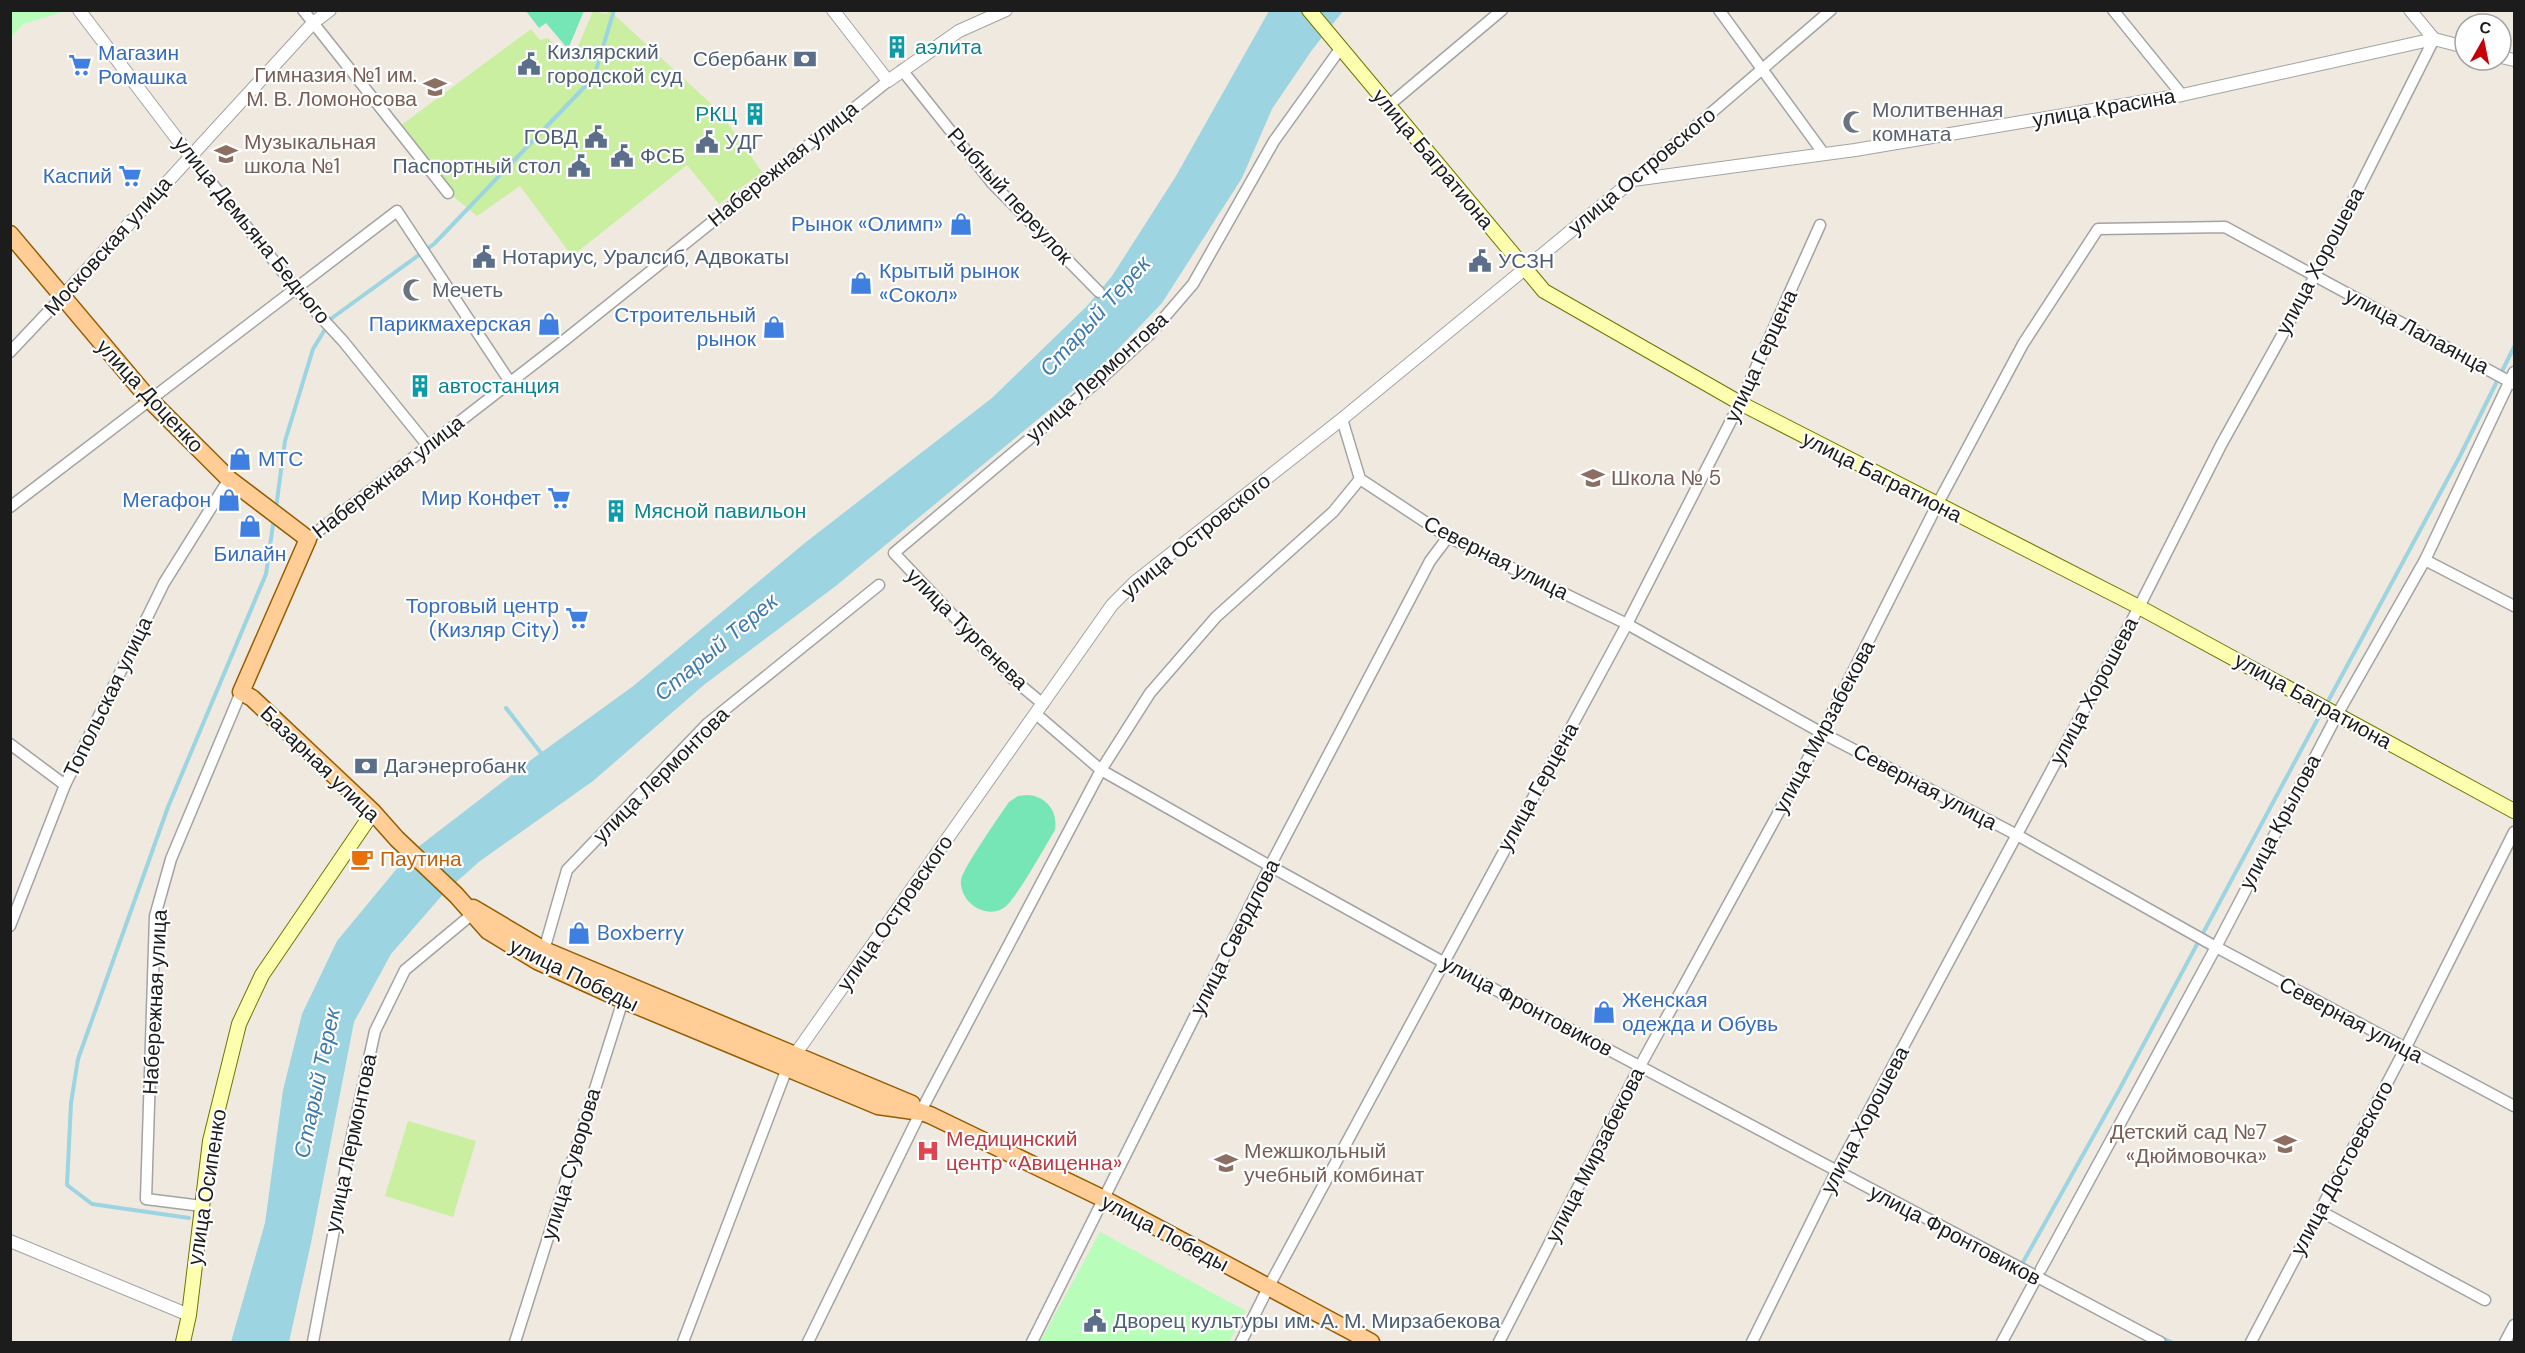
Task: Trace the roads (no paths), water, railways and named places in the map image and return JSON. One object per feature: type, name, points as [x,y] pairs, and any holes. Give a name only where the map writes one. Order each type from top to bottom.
[{"type":"main road","name":"улица Багратиона","points":[[1309,10],[1544,291],[1740,404],[2139,607],[2338,713],[2514,811]]},
{"type":"main road","name":"улица Доценко","points":[[10,234],[148,399],[229,479],[308,539]]},
{"type":"main road","name":"Набережная улица","points":[[242,692],[308,539]]},
{"type":"main road","name":"Базарная улица","points":[[242,692],[252,698],[456,895]]},
{"type":"main road","name":"улица Осипенко","points":[[189,1316],[210,1141],[239,1024],[262,975],[373,813]]},
{"type":"main road","name":"улица Победы","points":[[456,895],[475,912],[625,993]]},
{"type":"main road","name":"улица Победы","points":[[475,912],[488,931],[537,961],[625,993],[790,1062],[921,1110],[1104,1198],[1371,1342]]},
{"type":"main road","name":"улица Победы","points":[[1268,1287],[1377,1342]]},
{"type":"main road","points":[[183,1342],[189,1316]]},
{"type":"street","name":"улица Демьяна Бедного","points":[[79,10],[190,156],[428,446]]},
{"type":"street","points":[[303,10],[448,193]]},
{"type":"street","name":"Московская улица","points":[[10,352],[313,23],[330,10]]},
{"type":"street","points":[[833,10],[888,81]]},
{"type":"street","name":"Набережная улица","points":[[308,539],[510,382],[902,70],[959,31],[1006,10]]},
{"type":"street","points":[[1388,106],[1502,10]]},
{"type":"street","points":[[1719,10],[1824,154]]},
{"type":"street","name":"улица Островского","points":[[683,1342],[790,1062],[1112,605],[1135,582],[1342,419],[1633,180],[1831,10]]},
{"type":"street","points":[[2113,10],[2182,95]]},
{"type":"street","points":[[2410,10],[2434,39]]},
{"type":"street","name":"улица Красина","points":[[1633,180],[1824,154],[2182,95],[2434,39],[2453,44]]},
{"type":"street","name":"улица Хорошева","points":[[1752,1342],[1836,1172],[2139,607],[2221,445],[2315,276],[2434,39]]},
{"type":"street","name":"улица Лермонтова","points":[[894,553],[1104,376],[1150,334],[1192,284],[1274,141],[1336,44]]},
{"type":"street","name":"Рыбный переулок","points":[[902,70],[992,183],[1099,292]]},
{"type":"street","points":[[10,507],[397,210],[435,272],[510,382]]},
{"type":"street","name":"улица Герцена","points":[[1241,1342],[1268,1287],[1627,624],[1740,404],[1820,225]]},
{"type":"street","name":"улица Лалаянца","points":[[2225,227],[2513,379]]},
{"type":"street","name":"улица Мирзабекова","points":[[1499,1342],[1640,1066],[1822,733],[1937,505],[2023,344],[2098,229],[2225,227]]},
{"type":"street","name":"улица Крылова","points":[[2002,1342],[2216,948],[2338,713],[2425,560],[2513,379]]},
{"type":"street","points":[[808,1342],[921,1110],[1101,770],[1150,693],[1216,617],[1333,512],[1360,479],[1342,419]]},
{"type":"street","name":"Топольская улица","points":[[10,926],[65,785],[164,583],[229,479]]},
{"type":"street","name":"Северная улица","points":[[1360,479],[1448,537],[1627,624],[1822,733],[2017,835],[2216,948],[2514,1106]]},
{"type":"street","name":"улица Свердлова","points":[[1032,1342],[1270,866],[1430,561],[1448,537]]},
{"type":"street","name":"улица Тургенева","points":[[894,553],[898,560],[1039,709]]},
{"type":"street","points":[[2425,560],[2514,606]]},
{"type":"street","name":"улица Лермонтова","points":[[544,950],[567,870],[707,724],[879,585]]},
{"type":"street","name":"Набережная улица","points":[[202,1206],[146,1199],[155,916],[171,860],[242,692]]},
{"type":"street","name":"улица Фронтовиков","points":[[1039,709],[1101,770],[1270,866],[1443,963],[1836,1172],[2038,1274],[2160,1342]]},
{"type":"street","points":[[10,744],[65,785]]},
{"type":"street","name":"улица Достоевского","points":[[2251,1342],[2405,1049],[2514,832]]},
{"type":"street","name":"улица Лермонтова","points":[[313,1342],[350,1145],[375,1031],[405,970],[475,912]]},
{"type":"street","name":"улица Суворова","points":[[515,1342],[625,993]]},
{"type":"street","points":[[2320,1211],[2485,1300]]},
{"type":"street","points":[[10,1241],[189,1316]]},
{"type":"street","points":[[2505,1342],[2514,1325]]},
{"type":"water","name":"Старый Терек","points":[[1269,11],[1343,11],[1312,50],[1272,109],[1242,178],[1162,303],[1100,368],[837,585],[705,684],[593,781],[480,861],[445,892],[391,954],[354,1022],[311,1243],[289,1342],[231,1342],[265,1223],[283,1090],[302,1014],[337,941],[409,854],[535,757],[632,687],[806,542],[992,398],[1087,306],[1112,276],[1176,176]]},
{"type":"waterway","points":[[276,508],[285,441],[313,349],[332,318],[434,244],[594,77],[614,10]]},
{"type":"waterway","points":[[2326,705],[2460,456],[2514,347]]},
{"type":"waterway","points":[[189,1218],[92,1204],[67,1185],[71,1103],[78,1059],[168,807],[266,574],[274,518]]},
{"type":"waterway","points":[[506,708],[541,753]]},
{"type":"waterway","points":[[2023,1265],[2322,711]]},
{"type":"waterway","points":[[2160,1337],[2171,1342]]},
{"type":"place","name":"аэлита","points":[[897,47]]},
{"type":"place","name":"Сбербанк","points":[[805,59]]},
{"type":"place","name":"Кизлярский городской суд","points":[[529,64]]},
{"type":"place","name":"Магазин Ромашка","points":[[80,65]]},
{"type":"place","name":"Гимназия №1 им. М. В. Ломоносова","points":[[435,87]]},
{"type":"place","name":"РКЦ","points":[[755,114]]},
{"type":"place","name":"Молитвенная комната","points":[[1854,122]]},
{"type":"place","name":"ГОВД","points":[[596,137]]},
{"type":"place","name":"УДГ","points":[[707,142]]},
{"type":"place","name":"Музыкальная школа №1","points":[[226,154]]},
{"type":"place","name":"ФСБ","points":[[622,156]]},
{"type":"place","name":"Паспортный стол","points":[[579,166]]},
{"type":"place","name":"Каспий","points":[[130,176]]},
{"type":"place","name":"Рынок «Олимп»","points":[[961,224]]},
{"type":"place","name":"Нотариус, Уралсиб, Адвокаты","points":[[484,257]]},
{"type":"place","name":"УСЗН","points":[[1480,261]]},
{"type":"place","name":"Крытый рынок «Сокол»","points":[[861,283]]},
{"type":"place","name":"Мечеть","points":[[414,290]]},
{"type":"place","name":"Парикмахерская","points":[[549,324]]},
{"type":"place","name":"Строительный рынок","points":[[774,327]]},
{"type":"place","name":"автостанция","points":[[420,386]]},
{"type":"place","name":"МТС","points":[[240,459]]},
{"type":"place","name":"Школа № 5","points":[[1593,478]]},
{"type":"place","name":"Мир Конфет","points":[[559,498]]},
{"type":"place","name":"Мегафон","points":[[229,500]]},
{"type":"place","name":"Мясной павильон","points":[[616,511]]},
{"type":"place","name":"Билайн","points":[[250,526]]},
{"type":"place","name":"Торговый центр (Кизляр City)","points":[[577,618]]},
{"type":"place","name":"Дагэнергобанк","points":[[366,766]]},
{"type":"place","name":"Паутина","points":[[362,859]]},
{"type":"place","name":"Boxberry","points":[[579,933]]},
{"type":"place","name":"Женская одежда и Обувь","points":[[1604,1012]]},
{"type":"place","name":"Детский сад №7 «Дюймовочка»","points":[[2285,1144]]},
{"type":"place","name":"Медицинский центр «Авиценна»","points":[[928,1151]]},
{"type":"place","name":"Межшкольный учебный комбинат","points":[[1226,1163]]},
{"type":"place","name":"Дворец культуры им. А. М. Мирзабекова","points":[[1095,1321]]}]
